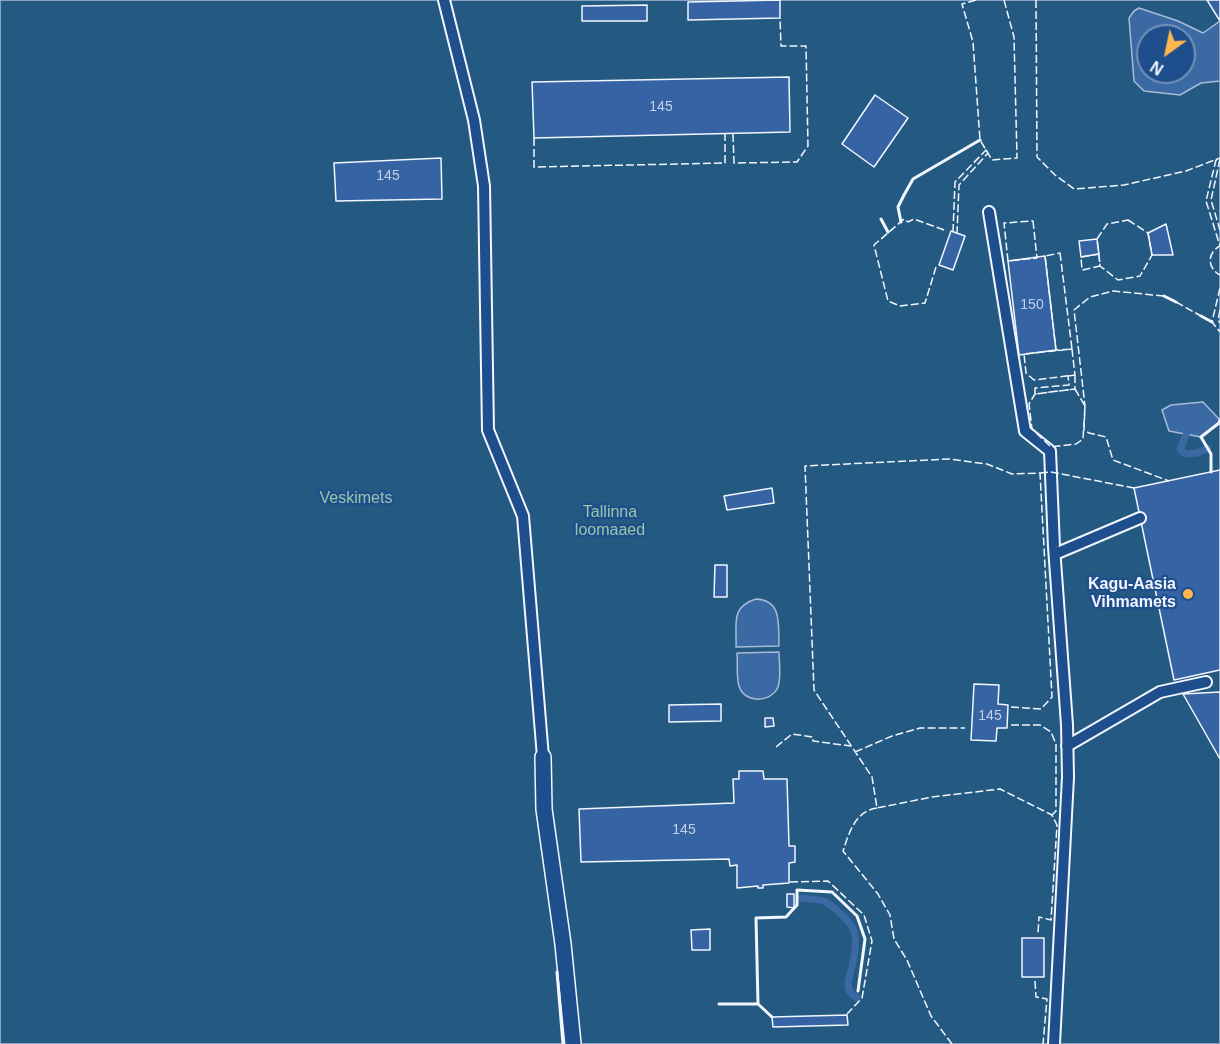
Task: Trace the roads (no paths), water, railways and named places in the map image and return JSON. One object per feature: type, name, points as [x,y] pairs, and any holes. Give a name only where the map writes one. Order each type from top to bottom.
[{"type":"street","points":[[543,757],[544,809],[573,1044]]},
{"type":"lane","points":[[444,0],[474,120],[484,186],[488,430],[523,516],[543,757]]},
{"type":"lane","points":[[989,212],[1025,431],[1050,451],[1068,777],[1054,1044]]},
{"type":"lane","points":[[1055,554],[1140,518]]},
{"type":"lane","points":[[1067,746],[1160,692],[1206,682]]},
{"type":"waterway","points":[[1186,435],[1180,449],[1185,454],[1197,453],[1208,448]]},
{"type":"waterway","points":[[801,898],[826,902],[852,926],[856,944],[848,986],[850,992],[857,998]]},
{"type":"place","name":"Kagu-Aasia Vihmamets","points":[[1188,594]]},
{"type":"park label","name":"Veskimets","points":[[356,499]]},
{"type":"park label","name":"Tallinna loomaaed","points":[[610,522]]}]
